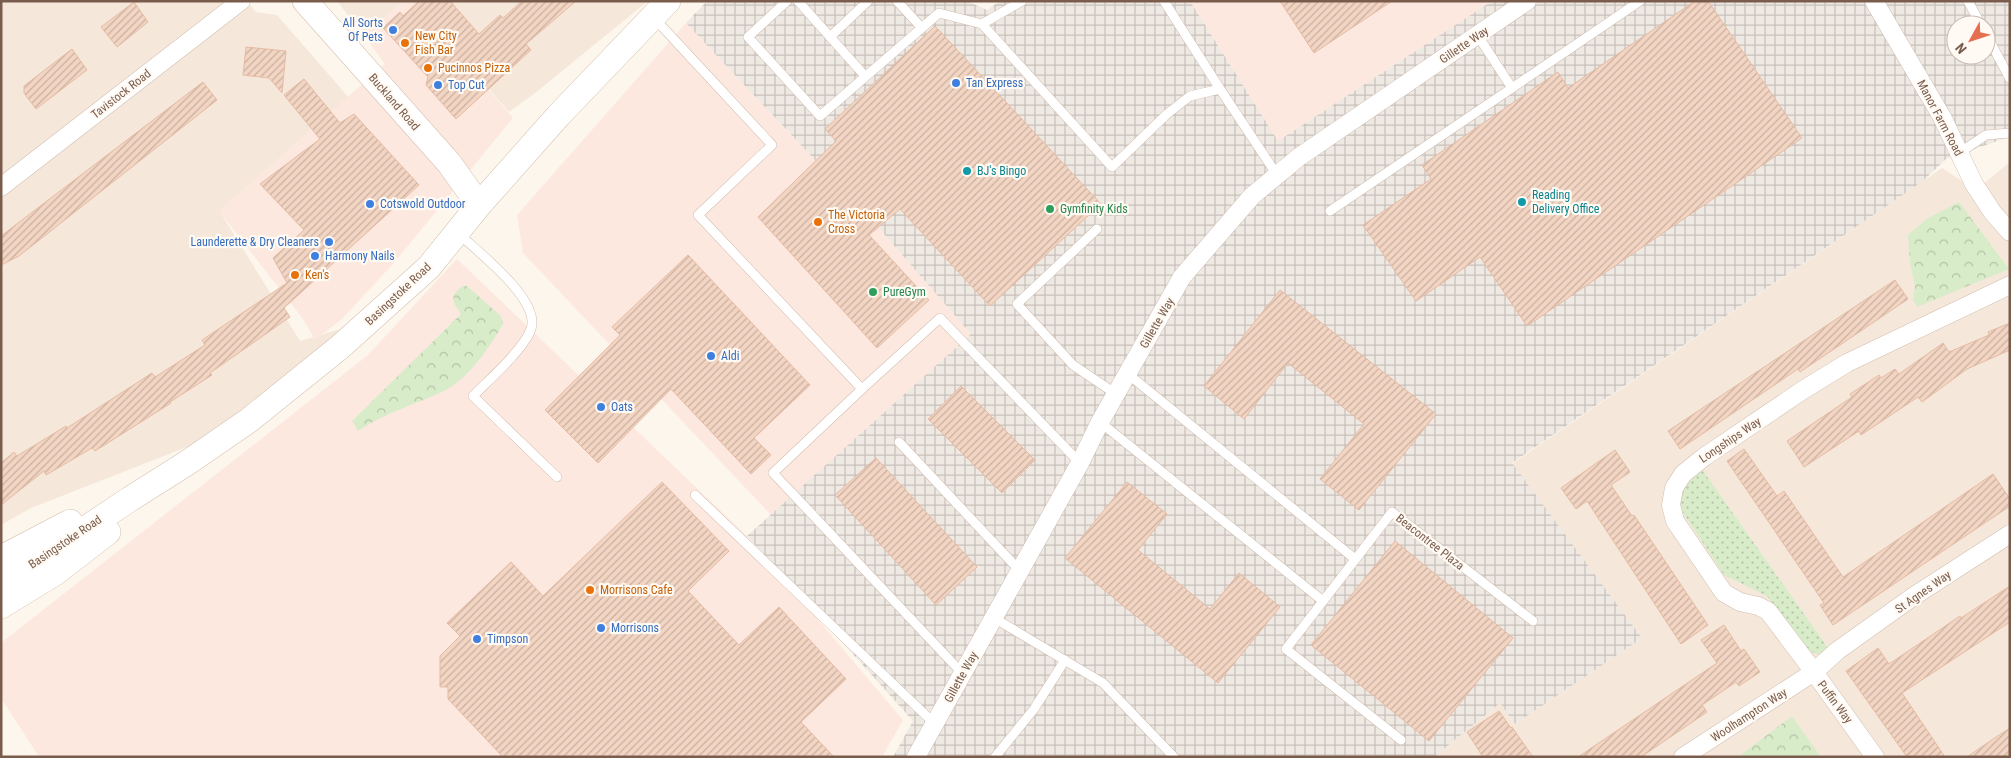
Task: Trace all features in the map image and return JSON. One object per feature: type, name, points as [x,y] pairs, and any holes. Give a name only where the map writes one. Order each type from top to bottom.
[{"type":"main road","name":"Buckland Road","points":[[305,1],[448,163],[479,205]]},
{"type":"main road","name":"Basingstoke Road","points":[[1,585],[248,421],[340,347],[429,267],[479,205],[558,116],[660,9]]},
{"type":"main road","name":"Basingstoke Road","points":[[1,558],[102,504],[130,499]]},
{"type":"main road","points":[[1,606],[54,573],[115,527],[130,499]]},
{"type":"street","name":"Tavistock Road","points":[[1,187],[240,1]]},
{"type":"street","name":"Gillette Way","points":[[916,757],[1182,277],[1252,196],[1299,157],[1527,1]]},
{"type":"street","name":"Manor Farm Road","points":[[1874,1],[1942,117],[1977,188],[1993,213],[2010,232]]},
{"type":"street","name":"Longships Way","points":[[1814,672],[1768,611],[1758,606],[1740,602],[1724,593],[1675,521],[1671,506],[1674,488],[1683,474],[1704,457],[1803,390],[1847,363],[2010,285]]},
{"type":"street","name":"St Agnes Way","points":[[1837,651],[1868,631],[1914,596],[2010,534]]},
{"type":"street","name":"Puffin Way","points":[[1837,651],[1814,672],[1875,757]]},
{"type":"street","name":"Woolhampton Way","points":[[1683,757],[1814,672]]},
{"type":"lane","points":[[787,1],[748,36],[820,116],[939,12],[982,24],[1112,168],[1167,114],[1190,96],[1220,90]]},
{"type":"lane","points":[[798,1],[865,76]]},
{"type":"lane","points":[[830,37],[868,1]]},
{"type":"lane","points":[[897,1],[921,27]]},
{"type":"lane","points":[[982,24],[1022,1]]},
{"type":"lane","points":[[1164,1],[1220,90],[1278,175]]},
{"type":"lane","points":[[1330,212],[1640,1]]},
{"type":"lane","points":[[1968,1],[1976,15]]},
{"type":"lane","points":[[660,9],[772,145],[698,215],[862,389]]},
{"type":"lane","points":[[1478,36],[1512,88]]},
{"type":"lane","points":[[1996,53],[2010,79]]},
{"type":"lane","points":[[1959,153],[1986,135],[2010,133]]},
{"type":"lane","points":[[1097,229],[1017,304],[1073,365],[1116,394]]},
{"type":"lane","points":[[457,232],[517,290],[532,320],[528,335],[521,345],[473,396],[557,477]]},
{"type":"lane","points":[[963,674],[773,473],[940,318],[1080,463]]},
{"type":"lane","points":[[1128,374],[1355,559]]},
{"type":"lane","points":[[1100,422],[1323,601]]},
{"type":"lane","points":[[899,442],[1020,571]]},
{"type":"lane","points":[[695,495],[935,724]]},
{"type":"lane","name":"Beacontree Plaza","points":[[1401,740],[1286,650],[1392,512],[1533,622]]},
{"type":"lane","points":[[994,618],[1103,683],[1174,757]]},
{"type":"lane","points":[[995,757],[1034,708],[1066,660]]},
{"type":"shaded area","points":[[1,1],[247,1],[256,12],[277,15],[357,107],[222,215],[300,341],[385,316],[233,429],[31,508],[1,525]]},
{"type":"shaded area","points":[[337,1],[404,1],[363,34]]},
{"type":"shaded area","points":[[404,1],[413,1],[513,118],[393,264],[342,319],[315,340],[303,319],[219,211],[385,64],[363,34]]},
{"type":"shaded area","points":[[413,1],[648,1],[509,112]]},
{"type":"shaded area","points":[[707,1],[967,1],[987,10],[1000,1],[1190,1],[1278,141],[1492,1],[2010,1],[2010,138],[1946,159],[1923,181],[1512,463],[1642,638],[1515,724],[1500,703],[1434,757],[893,757],[913,721],[747,536],[971,334],[878,227],[686,23]]},
{"type":"shaded area","points":[[1190,1],[1492,1],[1278,141]]},
{"type":"shaded area","points":[[686,23],[878,227],[971,334],[771,515],[523,253],[517,215]]},
{"type":"shaded area","points":[[2010,162],[2010,757],[1434,757],[1500,703],[1515,724],[1642,638],[1512,464],[1942,168],[1976,190]]},
{"type":"shaded area","points":[[457,259],[747,536],[903,720],[882,757],[39,757],[1,698],[1,643],[368,355]]},
{"type":"green space","points":[[1959,202],[2009,269],[1917,307],[1913,300],[1915,287],[1910,262],[1908,235],[1928,218]]},
{"type":"green space","points":[[463,286],[467,286],[501,316],[503,324],[484,353],[469,372],[452,387],[378,419],[358,431],[352,421],[461,314],[453,299],[455,293]]},
{"type":"green space","points":[[1701,468],[1828,648],[1818,655],[1808,650],[1767,596],[1724,575],[1680,508],[1683,481]]},
{"type":"green space","points":[[1792,716],[1821,757],[1738,757]]},
{"type":"building","points":[[419,1],[450,1],[479,34],[500,15],[503,18],[522,1],[576,1],[526,44],[531,50],[456,119],[426,85],[428,77],[383,28],[400,12],[403,16]]},
{"type":"building","points":[[1280,1],[1392,1],[1314,53]]},
{"type":"building","points":[[1695,1],[1708,1],[1802,138],[1527,326],[1480,257],[1416,301],[1363,225],[1431,179],[1422,165],[1558,72],[1568,88]]},
{"type":"building","points":[[134,2],[148,22],[117,47],[101,27]]},
{"type":"building","name":"BJ's Bingo","points":[[935,26],[1101,204],[990,306],[900,209],[869,235],[929,300],[877,348],[758,217],[836,141],[825,129]]},
{"type":"building","points":[[246,47],[286,51],[282,93],[269,78],[243,75]]},
{"type":"building","points":[[72,49],[87,70],[36,109],[24,93],[24,86]]},
{"type":"building","points":[[304,79],[340,123],[354,114],[419,185],[284,308],[290,317],[171,403],[95,451],[92,448],[46,475],[44,471],[1,505],[1,463],[14,452],[17,456],[66,426],[67,428],[152,373],[155,377],[205,345],[202,340],[287,283],[273,258],[304,230],[260,184],[320,139],[284,95]]},
{"type":"building","points":[[203,82],[217,100],[19,256],[1,265],[1,236]]},
{"type":"building","name":"Aldi","points":[[688,255],[810,385],[754,438],[771,455],[751,474],[671,389],[598,463],[545,410],[620,335],[612,327]]},
{"type":"building","points":[[1895,280],[1908,299],[1800,372],[1798,369],[1680,449],[1668,431]]},
{"type":"building","points":[[1280,290],[1436,414],[1359,510],[1320,479],[1364,424],[1288,363],[1244,419],[1204,386]]},
{"type":"building","points":[[2010,323],[2010,350],[1967,369],[1922,402],[1918,397],[1861,435],[1859,431],[1804,467],[1787,441],[1852,397],[1850,394],[1879,375],[1881,378],[1895,369],[1899,374],[1943,343],[1949,352],[1989,335],[1988,332]]},
{"type":"building","points":[[961,386],[1035,460],[1002,493],[928,419]]},
{"type":"building","points":[[1744,449],[1777,496],[1784,491],[1843,577],[1993,474],[2010,499],[2010,506],[1833,625],[1820,605],[1824,603],[1727,461]]},
{"type":"building","points":[[1615,450],[1630,472],[1611,485],[1632,516],[1634,515],[1708,625],[1681,644],[1587,501],[1576,509],[1561,488]]},
{"type":"building","points":[[876,458],[977,567],[936,605],[835,495]]},
{"type":"building","name":"Morrisons","points":[[662,482],[729,551],[688,591],[739,645],[779,607],[846,679],[801,722],[834,757],[503,757],[448,699],[448,687],[440,687],[440,656],[460,636],[447,623],[511,562],[543,596]]},
{"type":"building","points":[[1127,482],[1167,514],[1138,550],[1210,609],[1239,573],[1280,607],[1218,683],[1065,558]]},
{"type":"building","points":[[1395,541],[1513,638],[1429,741],[1311,645]]},
{"type":"building","points":[[2010,586],[2010,622],[1902,693],[1945,757],[1907,757],[1846,671],[1878,648],[1889,664],[1960,616],[1961,618]]},
{"type":"building","points":[[1724,625],[1741,651],[1744,649],[1760,672],[1739,686],[1736,682],[1702,705],[1707,712],[1641,757],[1578,757],[1717,663],[1701,640]]},
{"type":"building","points":[[1499,711],[1533,757],[1483,757],[1467,732]]},
{"type":"building","points":[[2010,728],[2010,757],[1967,757],[1993,739]]},
{"type":"place","name":"All Sorts Of Pets","points":[[393,30]]},
{"type":"place","name":"New City Fish Bar","points":[[405,43]]},
{"type":"place","name":"Pucinnos Pizza","points":[[428,68]]},
{"type":"place","name":"Tan Express","points":[[956,83]]},
{"type":"place","name":"Top Cut","points":[[438,85]]},
{"type":"place","name":"BJ's Bingo","points":[[967,171]]},
{"type":"place","name":"Reading Delivery Office","points":[[1522,202]]},
{"type":"place","name":"Cotswold Outdoor","points":[[370,204]]},
{"type":"place","name":"Gymfinity Kids","points":[[1050,209]]},
{"type":"place","name":"The Victoria Cross","points":[[818,222]]},
{"type":"place","name":"Launderette & Dry Cleaners","points":[[329,242]]},
{"type":"place","name":"Harmony Nails","points":[[315,256]]},
{"type":"place","name":"Ken's","points":[[295,275]]},
{"type":"place","name":"PureGym","points":[[873,292]]},
{"type":"place","name":"Aldi","points":[[711,356]]},
{"type":"place","name":"Oats","points":[[601,407]]},
{"type":"place","name":"Morrisons Cafe","points":[[590,590]]},
{"type":"place","name":"Morrisons","points":[[601,628]]},
{"type":"place","name":"Timpson","points":[[477,639]]}]
